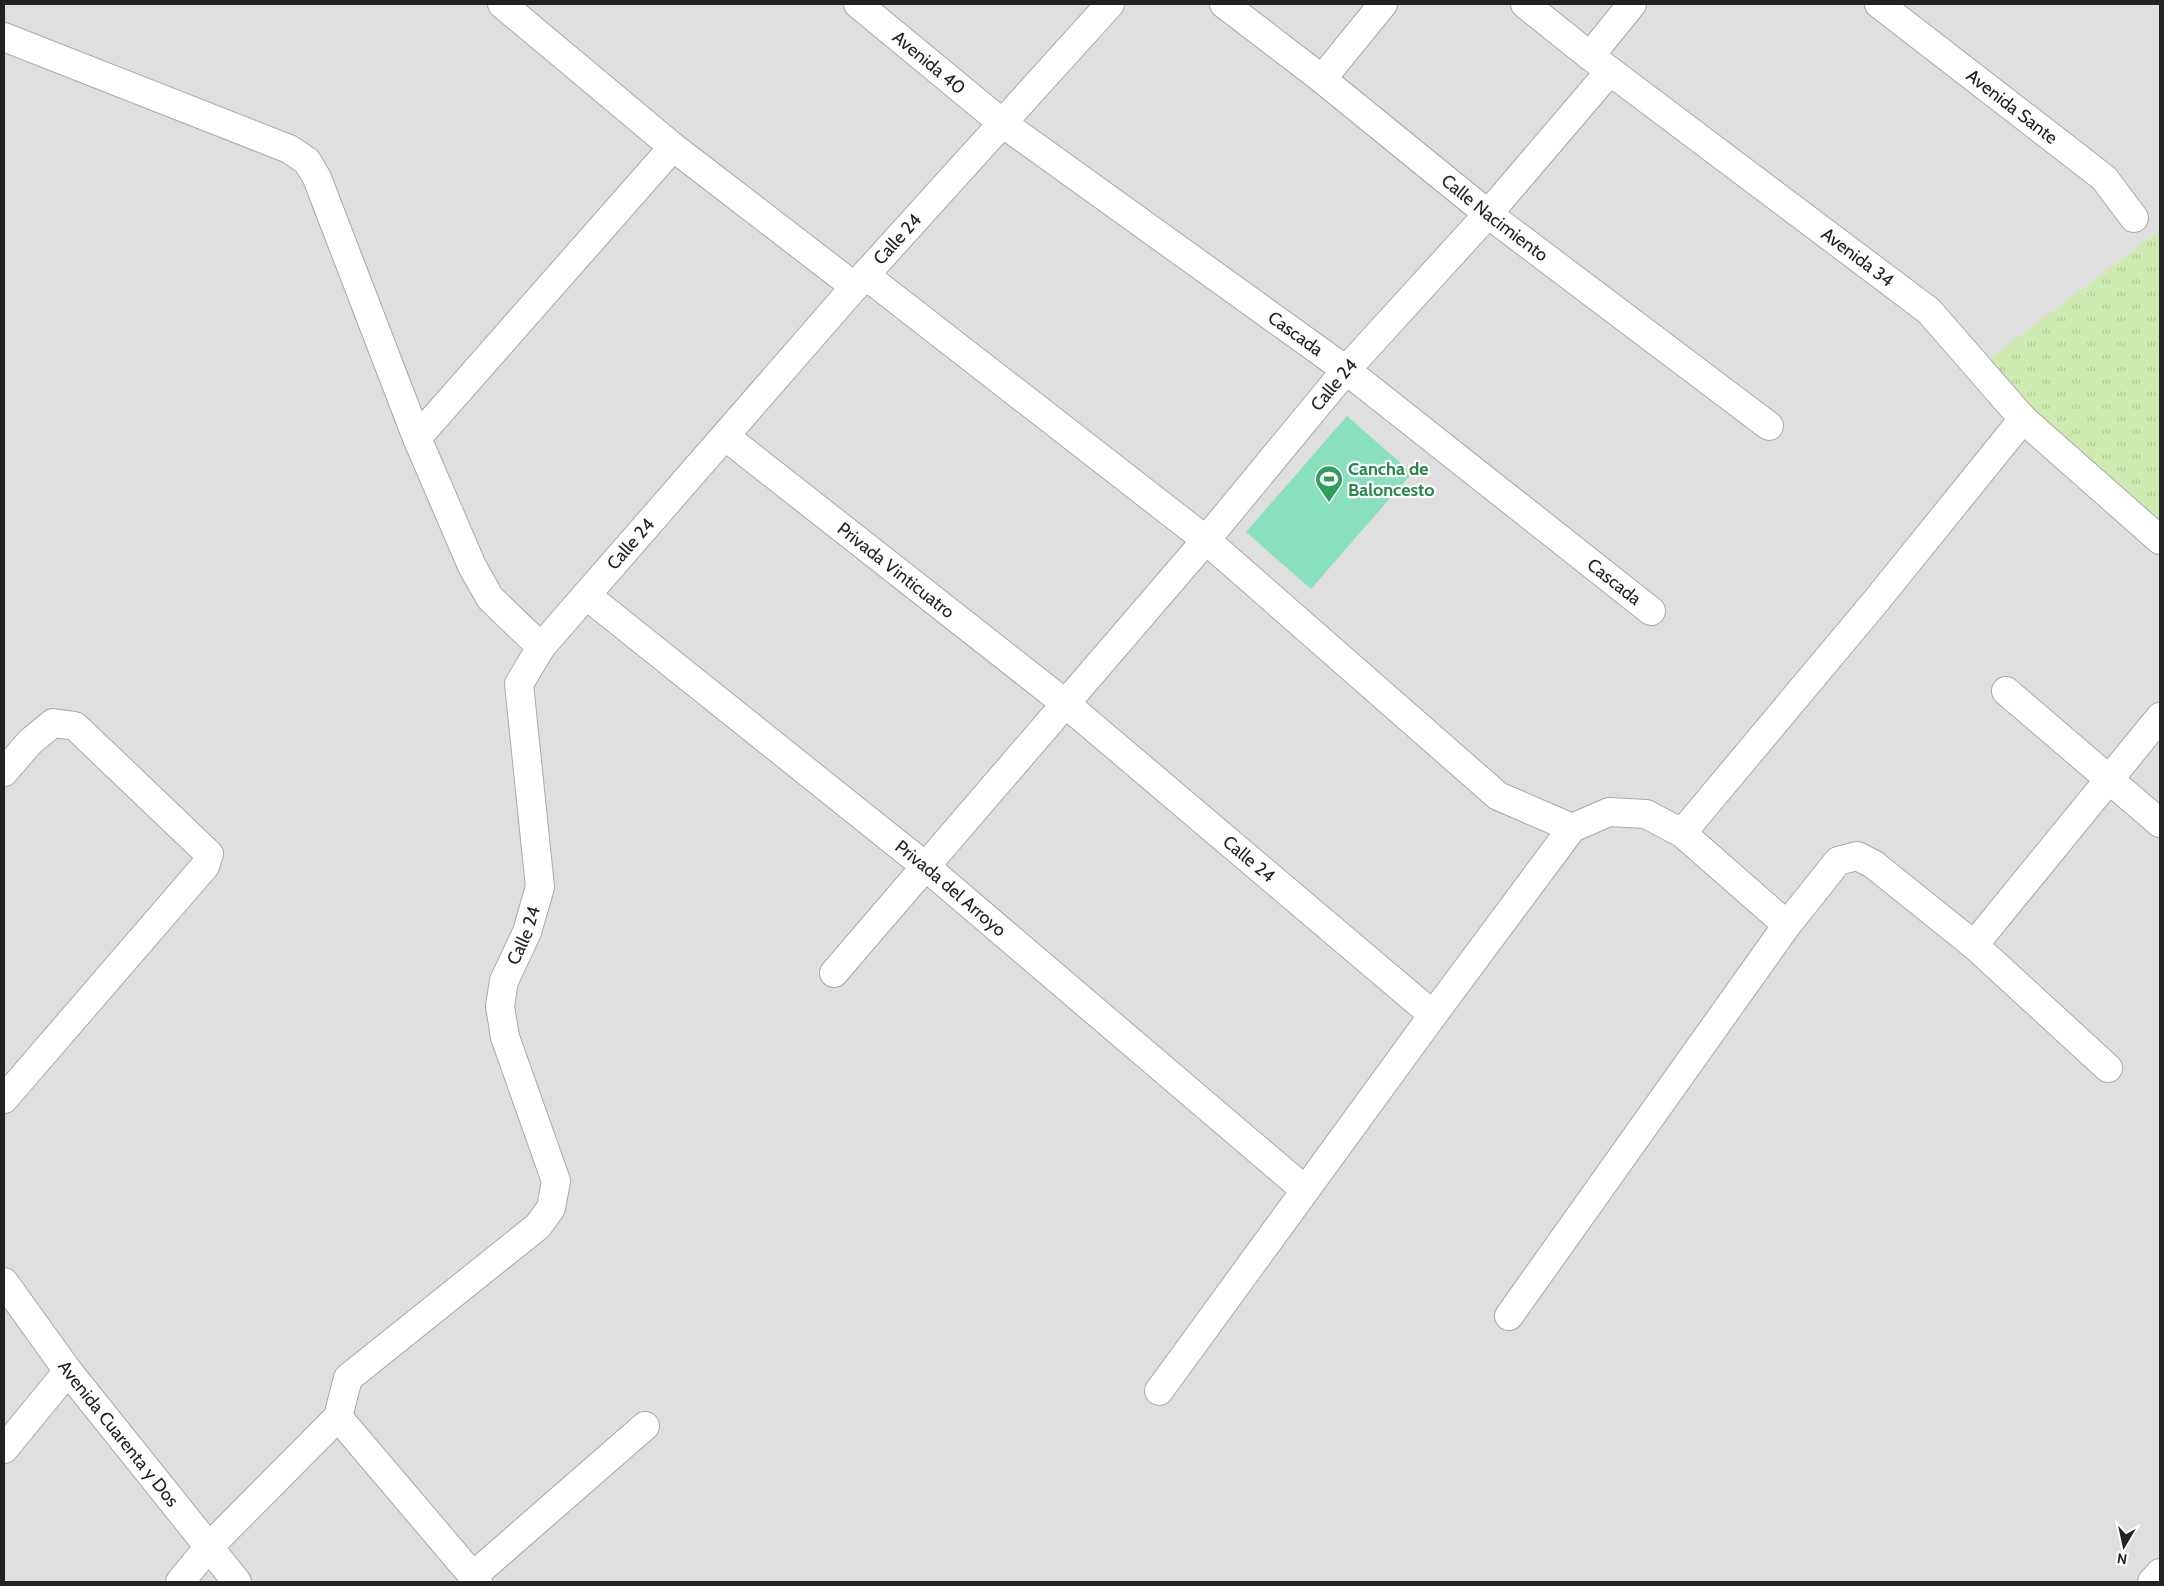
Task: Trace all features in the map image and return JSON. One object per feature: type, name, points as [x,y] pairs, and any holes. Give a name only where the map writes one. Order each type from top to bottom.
[{"type":"street","points":[[502,4],[673,147],[860,281],[1206,540],[1498,796],[1572,828]]},
{"type":"street","name":"Avenida 40","points":[[858,4],[1001,122]]},
{"type":"street","name":"Calle 24","points":[[338,1417],[348,1378],[538,1226],[551,1208],[556,1181],[505,1037],[500,1006],[504,981],[527,932],[540,887],[519,684],[541,647],[860,281],[1001,122],[1110,4]]},
{"type":"street","name":"Calle Nacimiento","points":[[1224,4],[1322,79],[1488,214],[1769,426]]},
{"type":"street","points":[[1322,79],[1383,4]]},
{"type":"street","name":"Avenida 34","points":[[1525,4],[1600,64],[1929,311],[2023,419],[2160,540]]},
{"type":"street","name":"Calle 24","points":[[834,973],[1206,540],[1346,370],[1488,214],[1600,64],[1632,4]]},
{"type":"street","name":"Avenida Sante","points":[[1879,4],[2104,178],[2134,218]]},
{"type":"street","points":[[4,37],[289,150],[306,161],[317,178],[417,438],[472,566],[490,598],[541,647]]},
{"type":"street","name":"Cascada","points":[[1001,122],[1346,370],[1652,611]]},
{"type":"street","points":[[417,438],[673,147]]},
{"type":"street","points":[[1682,833],[1876,601],[2023,419]]},
{"type":"street","name":"Privada Vinticuatro","points":[[726,436],[1066,704]]},
{"type":"street","name":"Privada del Arroyo","points":[[586,596],[925,866],[1305,1190]]},
{"type":"street","points":[[2006,691],[2110,778],[2160,823]]},
{"type":"street","name":"Calle 24","points":[[1066,704],[1433,1015]]},
{"type":"street","points":[[1974,945],[2160,717]]},
{"type":"street","points":[[4,772],[30,742],[53,723],[75,726],[209,854],[205,866],[4,1099]]},
{"type":"street","points":[[1159,1391],[1572,828],[1609,812],[1646,814],[1682,833],[1788,925]]},
{"type":"street","points":[[1509,1316],[1788,925],[1838,861],[1857,856],[1873,864],[1974,945],[2108,1068]]},
{"type":"street","name":"Avenida Cuarenta y Dos","points":[[4,1282],[68,1371],[237,1582]]},
{"type":"street","points":[[4,1449],[68,1371]]},
{"type":"street","points":[[180,1582],[208,1548],[338,1417],[475,1579],[645,1426]]},
{"type":"street","points":[[2152,1582],[2160,1573]]},
{"type":"shaded area","points":[[4,4],[2160,4],[2160,230],[1975,371],[2160,526],[2160,1582],[4,1582]]},
{"type":"green space","points":[[2160,230],[2160,526],[1974,371]]},
{"type":"green space","name":"Cancha de Baloncesto","points":[[1347,416],[1412,473],[1311,589],[1246,532]]},
{"type":"place","name":"Cancha de Baloncesto","points":[[1329,503]]}]
